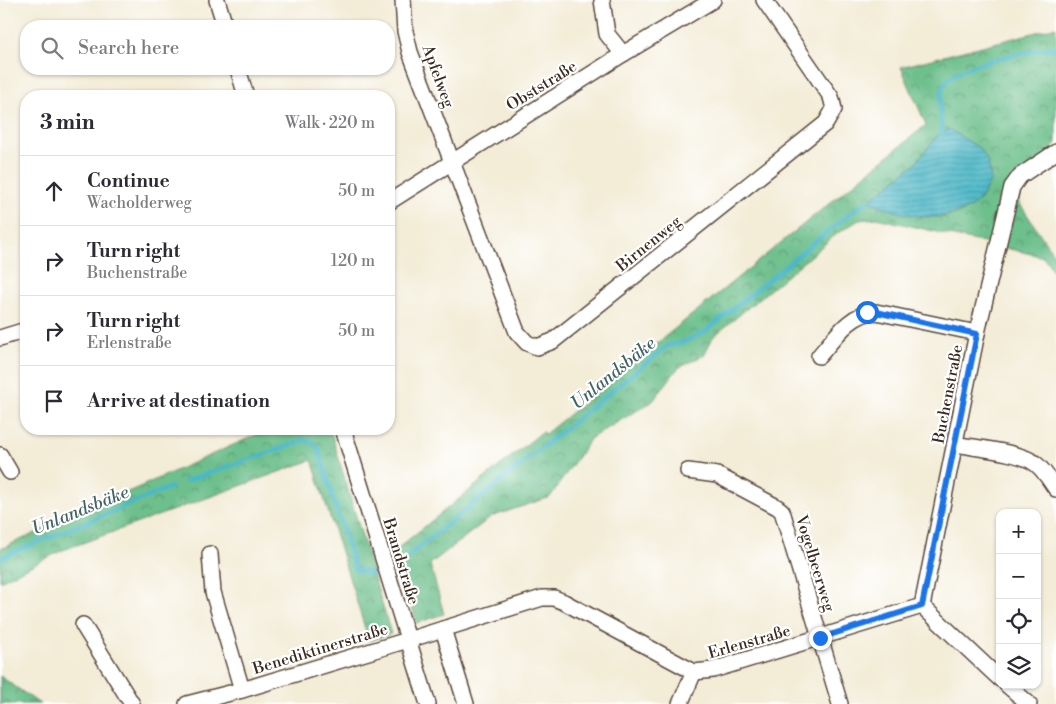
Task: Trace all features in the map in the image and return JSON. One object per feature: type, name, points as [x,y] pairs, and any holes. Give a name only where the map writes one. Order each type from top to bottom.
[{"type":"street","points":[[217,0],[223,20]]},
{"type":"street","name":"Apfelweg","points":[[403,0],[410,52],[452,162]]},
{"type":"street","points":[[602,0],[607,34],[623,54]]},
{"type":"street","name":"Obststraße","points":[[395,198],[712,0]]},
{"type":"street","name":"Birnenweg","points":[[452,162],[517,332],[527,343],[537,347],[553,341],[826,123],[834,109],[831,97],[764,0]]},
{"type":"street","points":[[240,75],[244,90]]},
{"type":"street","name":"Buchenstraße","points":[[922,606],[977,334],[1012,187],[1020,176],[1056,152]]},
{"type":"street","points":[[819,356],[841,331],[860,315],[867,312],[876,312],[977,334]]},
{"type":"street","points":[[0,338],[20,332]]},
{"type":"street","name":"Brandstraße","points":[[345,435],[428,704]]},
{"type":"street","points":[[955,444],[1024,457],[1035,463],[1056,489]]},
{"type":"street","points":[[0,455],[10,472]]},
{"type":"street","name":"Vogelbeerweg","points":[[688,471],[717,475],[782,511],[840,704]]},
{"type":"street","name":"Benediktinerstraße","points":[[210,554],[212,592],[242,690]]},
{"type":"street","name":"Erlenstraße","points":[[408,640],[542,598],[554,598],[694,672],[713,670],[922,606]]},
{"type":"street","points":[[922,606],[996,675]]},
{"type":"street","points":[[83,625],[132,704]]},
{"type":"street","points":[[443,629],[466,704]]},
{"type":"street","name":"Benediktinerstraße","points":[[186,704],[224,700],[242,690],[408,640]]},
{"type":"street","points":[[680,704],[694,672]]},
{"type":"street","points":[[1012,689],[1029,704]]},
{"type":"green space","points":[[1056,27],[1056,143],[1022,188],[1018,201],[1056,258],[1056,275],[1044,257],[877,218],[859,220],[838,233],[713,337],[704,355],[678,368],[653,401],[591,438],[550,497],[491,517],[430,564],[444,614],[417,623],[393,552],[542,432],[545,434],[926,125],[901,67]],"holes":[[[949,129],[985,191],[977,202],[965,211],[952,215],[924,216],[869,201],[915,164],[938,135]]]},
{"type":"green space","points":[[256,435],[332,435],[391,634],[369,641],[312,460],[63,550],[0,581],[0,549]]},
{"type":"green space","points":[[0,676],[40,704],[0,704]]},
{"type":"water","points":[[949,129],[981,149],[988,162],[991,180],[976,204],[963,211],[940,217],[926,217],[901,213],[868,201],[915,164],[938,135]]},
{"type":"waterway","name":"Unlandsbäke","points":[[942,133],[941,98],[943,87],[949,78],[976,65],[1012,55],[1056,47]]},
{"type":"waterway","name":"Unlandsbäke","points":[[405,559],[667,346],[684,342],[706,331],[853,211],[868,201]]},
{"type":"waterway","name":"Unlandsbäke","points":[[186,481],[302,441],[311,441],[318,448],[355,569],[373,574]]},
{"type":"waterway","name":"Unlandsbäke","points":[[0,558],[171,487]]},
{"type":"route","points":[[820,638],[922,606],[977,334],[876,312],[867,312]]}]
